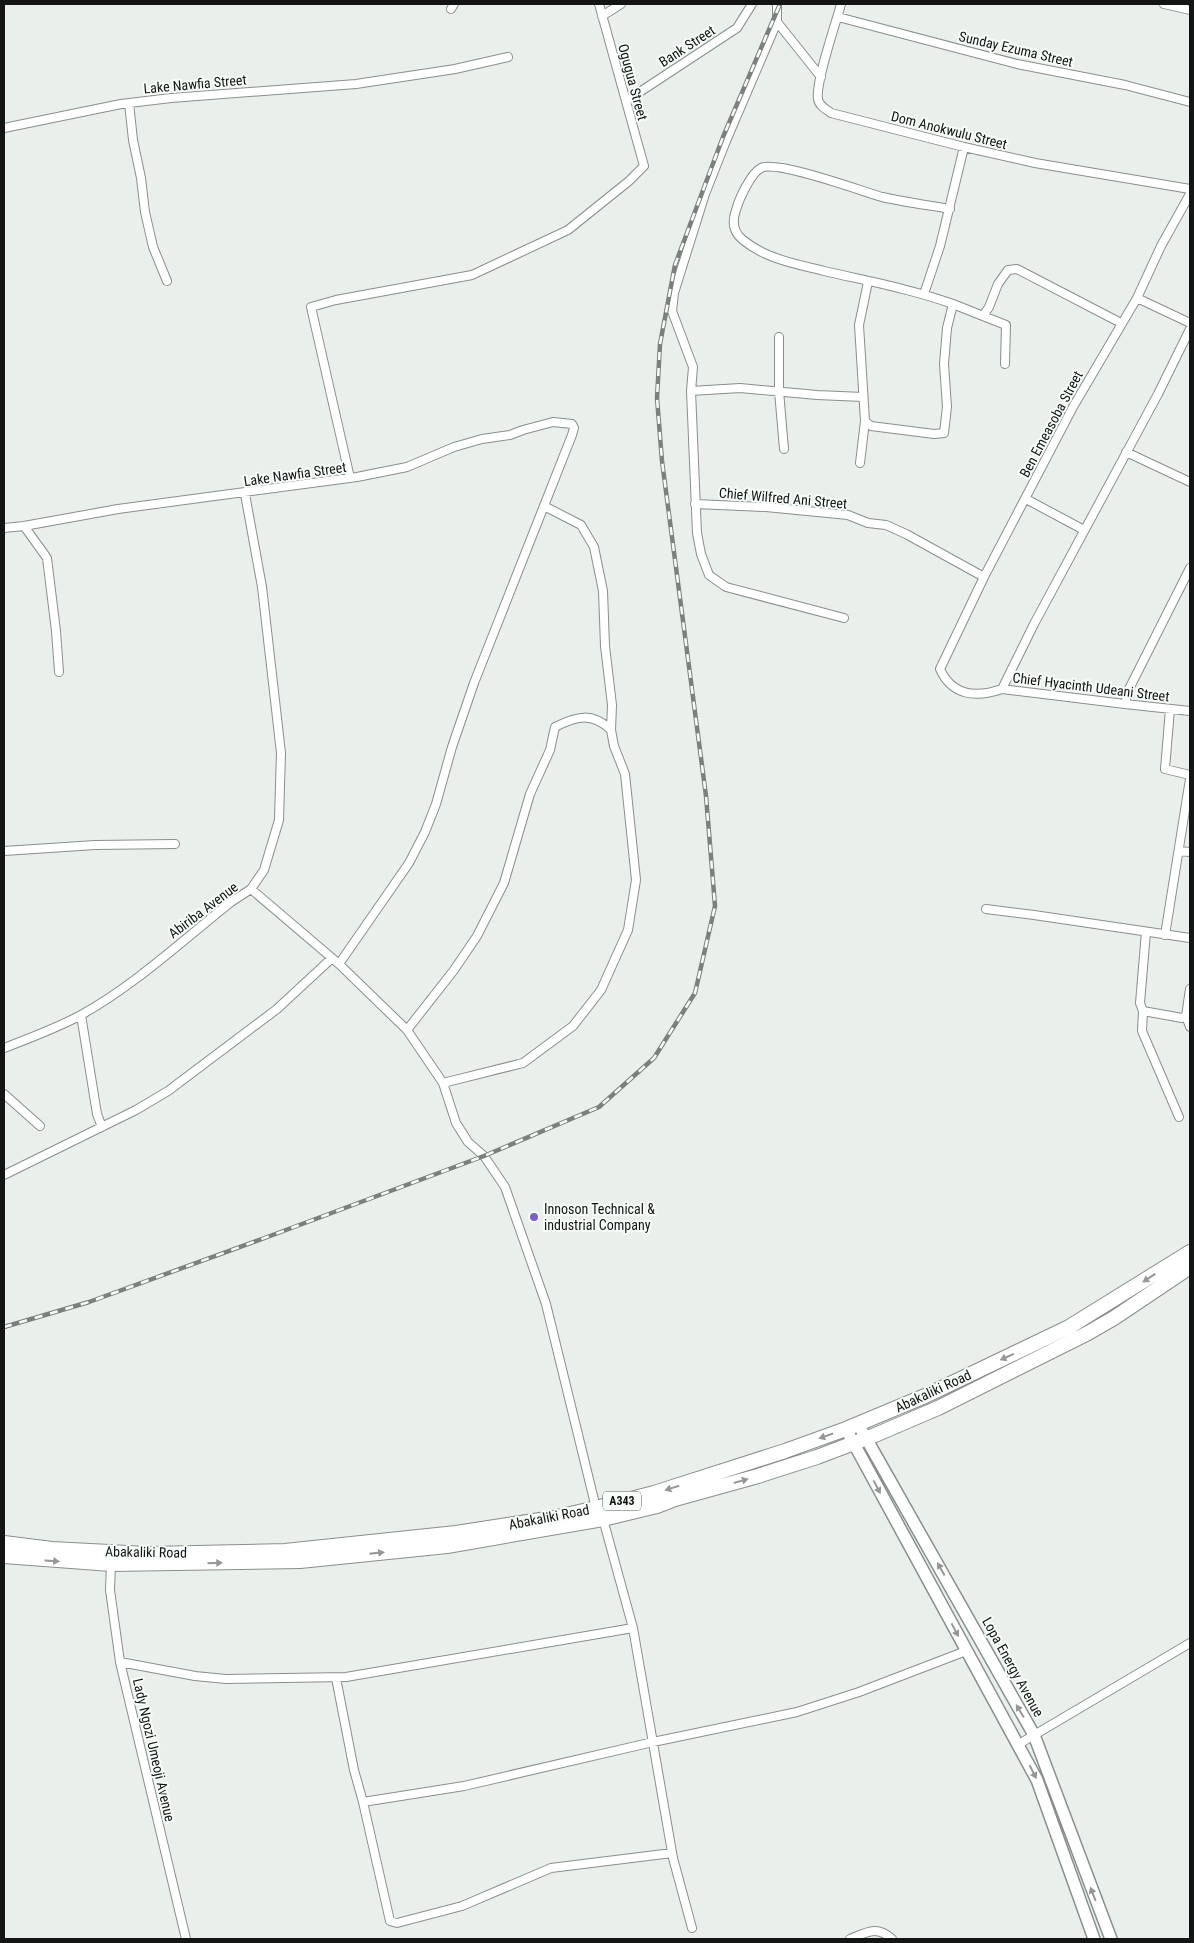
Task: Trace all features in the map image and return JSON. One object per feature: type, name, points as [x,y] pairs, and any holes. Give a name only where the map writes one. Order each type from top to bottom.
[{"type":"highway","name":"Abakaliki Road","points":[[4,1556],[111,1564],[300,1561],[446,1546],[600,1514],[654,1493],[852,1426],[925,1396],[1069,1328],[1190,1252]]},
{"type":"highway","name":"Abakaliki Road","points":[[4,1543],[52,1549],[147,1554],[285,1551],[456,1533],[553,1518],[658,1506],[675,1499],[764,1474],[859,1441],[938,1408],[1088,1333],[1190,1268]]},
{"type":"main road","name":"Lopa Energy Avenue","points":[[852,1426],[966,1651],[1019,1744],[1037,1780],[1094,1939]]},
{"type":"main road","name":"Lopa Energy Avenue","points":[[859,1441],[1034,1735],[1111,1939]]},
{"type":"street","name":"Ogugua Street","points":[[350,478],[311,307],[336,300],[472,275],[568,230],[629,181],[644,166],[599,4]]},
{"type":"street","points":[[602,16],[621,4]]},
{"type":"street","name":"Bank Street","points":[[626,101],[737,28],[752,4]]},
{"type":"street","points":[[777,4],[777,22],[705,194],[674,293],[672,311],[692,367],[691,391],[697,533],[701,554],[709,575],[726,587],[844,618]]},
{"type":"street","name":"Dom Anokwulu Street","points":[[841,4],[821,77],[818,98],[820,105],[831,113],[1035,163],[1190,189]]},
{"type":"street","points":[[1164,4],[1190,10]]},
{"type":"street","name":"Sunday Ezuma Street","points":[[838,17],[1017,64],[1125,85],[1190,102]]},
{"type":"street","points":[[777,22],[821,77]]},
{"type":"street","name":"Lake Nawfia Street","points":[[4,128],[129,103],[356,84],[455,70],[508,57]]},
{"type":"street","points":[[129,103],[145,212],[153,248],[167,281]]},
{"type":"street","points":[[924,294],[940,246],[964,147]]},
{"type":"street","points":[[950,209],[883,197],[792,170],[770,166],[761,168],[754,175],[738,202],[733,220],[735,230],[742,240],[778,260],[924,294],[1006,325],[1005,364]]},
{"type":"street","name":"Ben Emeasoba Street","points":[[940,669],[984,578],[1073,407],[1120,323],[1137,298],[1161,246],[1190,194]]},
{"type":"street","points":[[983,316],[989,307],[998,284],[1008,270],[1017,269],[1120,323]]},
{"type":"street","points":[[860,463],[865,421],[859,325],[868,282]]},
{"type":"street","points":[[1137,298],[1190,322]]},
{"type":"street","points":[[865,421],[871,426],[944,434],[947,407],[944,364],[947,328],[953,304]]},
{"type":"street","points":[[1002,688],[1190,329]]},
{"type":"street","points":[[779,338],[779,391],[784,449]]},
{"type":"street","points":[[691,391],[740,388],[863,397]]},
{"type":"street","name":"Lake Nawfia Street","points":[[4,528],[118,509],[245,494],[350,478],[407,467],[454,447],[482,439],[510,435],[552,422],[569,423],[574,428],[572,435],[544,506]]},
{"type":"street","points":[[1126,452],[1190,482]]},
{"type":"street","name":"Abiriba Avenue","points":[[4,1048],[52,1029],[120,990],[231,902],[251,889],[264,870],[279,820],[281,754],[262,587],[245,494]]},
{"type":"street","points":[[1026,499],[1084,530]]},
{"type":"street","name":"Chief Wilfred Ani Street","points":[[695,504],[766,507],[848,514],[868,522],[886,525],[906,534],[984,578]]},
{"type":"street","points":[[339,964],[409,863],[424,832],[436,804],[452,746],[474,683],[544,506],[581,525],[594,547],[603,591],[605,646],[612,705],[611,730],[614,746],[625,774],[636,880],[628,930],[601,990],[573,1026],[523,1063],[443,1083]]},
{"type":"street","points":[[24,526],[47,558],[56,631],[58,672]]},
{"type":"street","points":[[1125,704],[1128,691],[1190,568]]},
{"type":"street","points":[[1182,586],[1190,588]]},
{"type":"street","name":"Chief Hyacinth Udeani Street","points":[[940,669],[945,681],[953,688],[966,692],[988,694],[1002,688],[1190,711]]},
{"type":"street","points":[[1170,709],[1165,769],[1190,775]]},
{"type":"street","points":[[407,1030],[454,970],[477,936],[504,883],[530,794],[550,750],[556,727],[568,720],[592,718],[603,722],[611,730]]},
{"type":"street","points":[[1165,935],[1190,779]]},
{"type":"street","points":[[4,851],[95,845],[175,844]]},
{"type":"street","points":[[1179,851],[1190,852]]},
{"type":"street","points":[[251,889],[339,964],[407,1030],[443,1083],[456,1123],[468,1142],[484,1156],[505,1187],[546,1304],[600,1514],[633,1628],[672,1853],[692,1928]]},
{"type":"street","points":[[986,909],[1034,914],[1190,938]]},
{"type":"street","points":[[1146,932],[1140,1003],[1143,1011],[1142,1031],[1179,1117]]},
{"type":"street","points":[[4,1175],[136,1110],[168,1091],[276,1009],[332,958]]},
{"type":"street","points":[[1190,988],[1186,1016],[1190,1027]]},
{"type":"street","points":[[1143,1011],[1182,1018],[1186,1016]]},
{"type":"street","points":[[81,1014],[97,1114],[102,1127]]},
{"type":"street","points":[[4,1094],[40,1126]]},
{"type":"street","name":"Lady Ngozi Umeoji Avenue","points":[[111,1564],[110,1590],[120,1662],[186,1939]]},
{"type":"street","points":[[120,1662],[195,1676],[226,1679],[336,1678],[633,1628]]},
{"type":"street","points":[[1019,1744],[1190,1643]]},
{"type":"street","points":[[363,1802],[464,1786],[653,1742],[797,1712],[860,1692],[966,1651]]},
{"type":"street","points":[[336,1678],[354,1770],[390,1921],[397,1923],[462,1906],[551,1868],[672,1853]]},
{"type":"street","points":[[850,1939],[875,1930],[885,1932],[892,1939]]},
{"type":"railway","points":[[4,1327],[89,1302],[270,1236],[484,1156],[599,1107],[654,1058],[695,993],[715,906],[706,796],[662,461],[657,398],[660,344],[675,265],[723,137],[780,4]]},
{"type":"place","name":"Innoson Technical & industrial Company","points":[[534,1217]]}]
